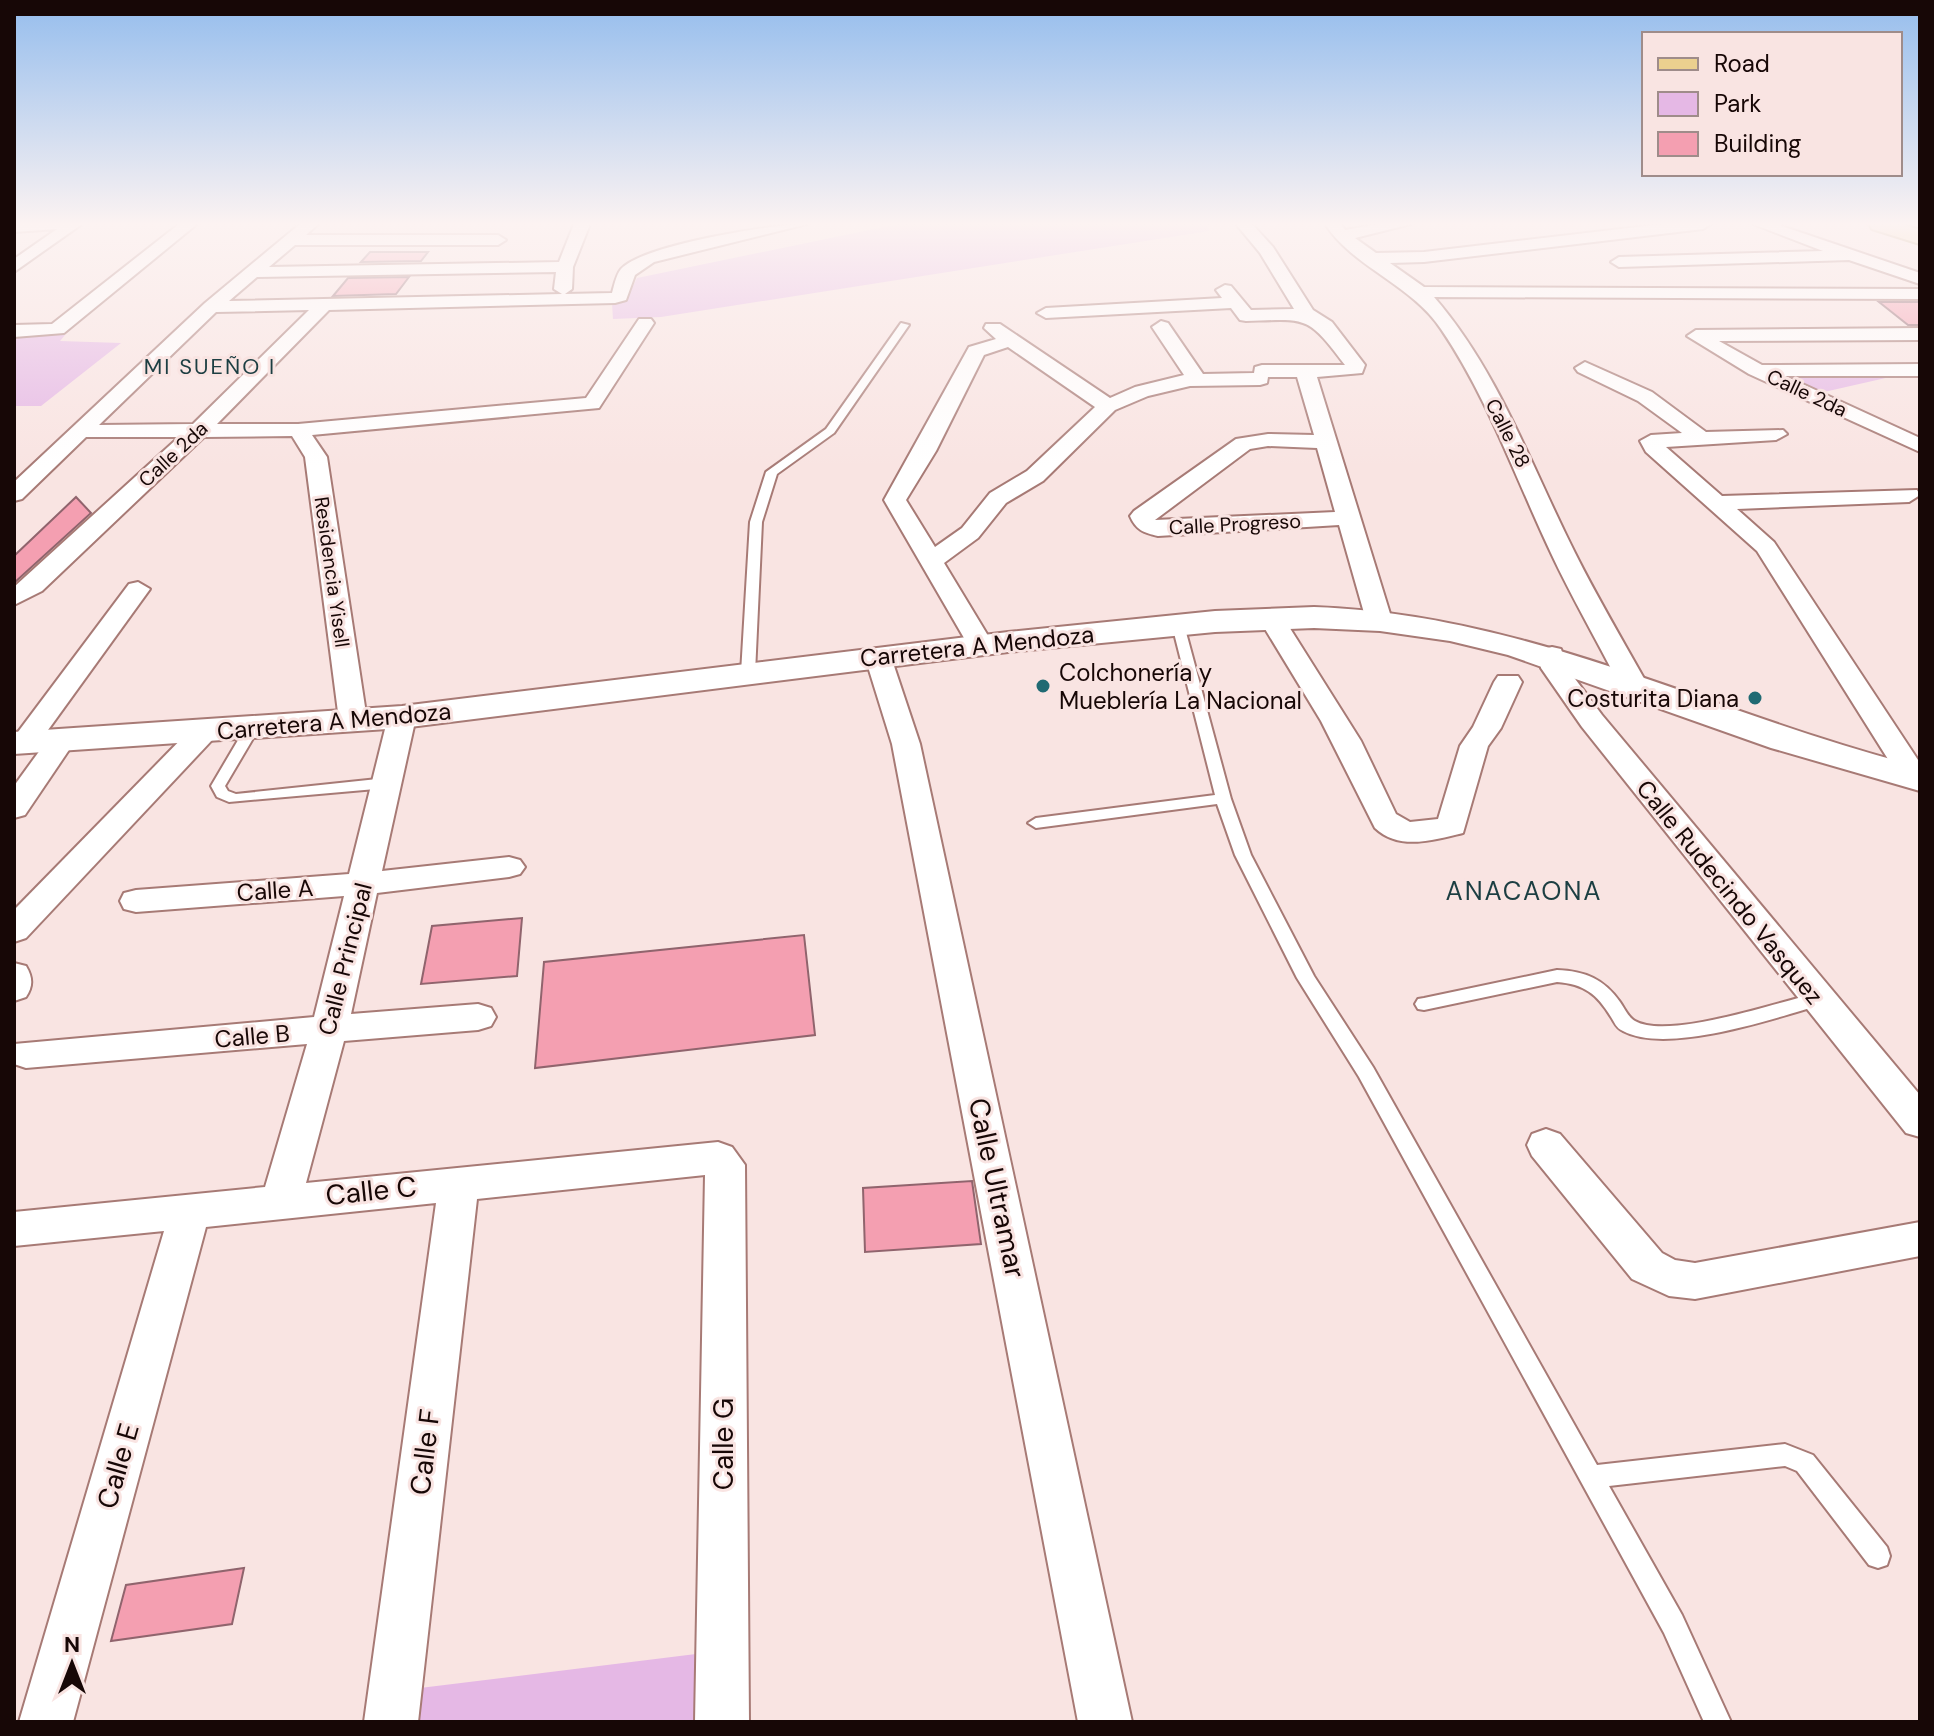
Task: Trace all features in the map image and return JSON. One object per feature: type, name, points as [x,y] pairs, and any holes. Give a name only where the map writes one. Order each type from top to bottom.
[{"type":"street","points":[[14,331],[57,329],[87,305]]},
{"type":"street","points":[[14,494],[213,305]]},
{"type":"street","points":[[211,307],[286,305]]},
{"type":"street","name":"Calle 2da","points":[[14,597],[33,586],[200,429],[324,305]]},
{"type":"street","points":[[1046,313],[1137,305]]},
{"type":"street","points":[[1236,305],[1246,316],[1306,314]]},
{"type":"street","points":[[932,561],[970,533],[998,498],[1035,476],[1108,406],[1142,391],[1190,380],[1355,369],[1325,326],[1306,314],[1300,305]]},
{"type":"street","name":"Calle 28","points":[[1431,305],[1449,326],[1508,429],[1563,553],[1632,682]]},
{"type":"street","points":[[78,431],[298,430],[592,404],[645,323]]},
{"type":"street","points":[[990,326],[1108,406]]},
{"type":"street","points":[[1161,327],[1195,376],[1190,380]]},
{"type":"street","name":"Calle 2da","points":[[1920,334],[1696,336],[1756,370],[1920,446]]},
{"type":"street","points":[[980,644],[895,500],[925,451],[976,351],[1008,341]]},
{"type":"street","points":[[1585,368],[1632,386],[1663,404],[1698,436]]},
{"type":"street","points":[[1756,370],[1920,370]]},
{"type":"street","points":[[1305,371],[1379,620]]},
{"type":"street","name":"Residencia Yisell","points":[[298,430],[316,457],[353,720]]},
{"type":"street","points":[[1776,434],[1651,441],[1766,547],[1917,778]]},
{"type":"street","name":"Calle Progreso","points":[[1325,442],[1268,440],[1244,444],[1142,516],[1145,524],[1158,529],[1348,518]]},
{"type":"street","points":[[1719,503],[1909,495]]},
{"type":"street","points":[[20,742],[138,589]]},
{"type":"street","points":[[1272,619],[1334,715],[1373,791],[1381,817],[1398,830],[1426,832],[1452,826],[1474,746],[1487,728],[1508,682]]},
{"type":"street","name":"Carretera A Mendoza","points":[[20,742],[251,730],[402,717],[980,644],[1178,625],[1272,619],[1379,620],[1477,637],[1552,655],[1858,765],[1917,778]]},
{"type":"street","name":"Calle Rudecindo Vasquez","points":[[1552,655],[1554,668],[1567,690],[1920,1122]]},
{"type":"street","name":"Calle Ultramar","points":[[878,657],[906,744],[1105,1722]]},
{"type":"street","name":"Calle Principal","points":[[281,1200],[329,1030],[402,717]]},
{"type":"street","points":[[14,930],[203,733]]},
{"type":"street","points":[[14,808],[61,741]]},
{"type":"street","name":"Calle A","points":[[136,901],[364,884],[509,867]]},
{"type":"street","points":[[14,975],[14,988]]},
{"type":"street","name":"Calle B","points":[[26,1054],[478,1017]]},
{"type":"street","points":[[1546,1145],[1647,1266],[1669,1278],[1695,1281],[1920,1239]]},
{"type":"street","name":"Calle C","points":[[14,1229],[705,1157],[718,1158],[725,1165]]},
{"type":"street","name":"Calle G","points":[[722,1722],[725,1165]]},
{"type":"street","name":"Calle F","points":[[391,1722],[459,1182]]},
{"type":"street","name":"Calle E","points":[[46,1722],[190,1210]]},
{"type":"lane","points":[[748,673],[756,522],[772,472],[830,431],[904,325]]},
{"type":"lane","points":[[1178,625],[1223,799],[1243,855],[1306,978],[1366,1072],[1673,1624],[1718,1722]]},
{"type":"lane","points":[[251,730],[218,786],[222,794],[234,799],[387,783]]},
{"type":"lane","points":[[1036,823],[1223,799]]},
{"type":"lane","points":[[1424,1004],[1557,976],[1578,976],[1600,986],[1626,1025],[1648,1034],[1678,1032],[1817,999]]},
{"type":"lane","points":[[1592,1477],[1785,1455],[1805,1463],[1878,1556]]},
{"type":"green space","points":[[612,305],[737,305],[661,317],[613,319]]},
{"type":"green space","points":[[65,335],[60,341],[121,343],[41,406],[14,406],[14,336]]},
{"type":"green space","points":[[1785,376],[1890,377],[1824,392]]},
{"type":"green space","points":[[704,1653],[703,1722],[417,1722],[420,1688]]},
{"type":"building","points":[[1883,305],[1920,305],[1920,325],[1908,325]]},
{"type":"building","points":[[76,497],[91,513],[14,583],[14,556]]},
{"type":"building","points":[[522,918],[517,976],[421,984],[432,926]]},
{"type":"building","points":[[804,935],[815,1035],[535,1068],[544,962]]},
{"type":"building","points":[[972,1181],[981,1244],[865,1252],[863,1188]]},
{"type":"building","points":[[244,1568],[232,1624],[111,1641],[126,1585]]},
{"type":"place","name":"Colchonería y Mueblería La Nacional","points":[[1043,686]]},
{"type":"place","name":"Costurita Diana","points":[[1755,698]]},
{"type":"district","name":"MI SUEÑO I","points":[[210,366]]},
{"type":"district","name":"ANACAONA","points":[[1524,891]]}]
